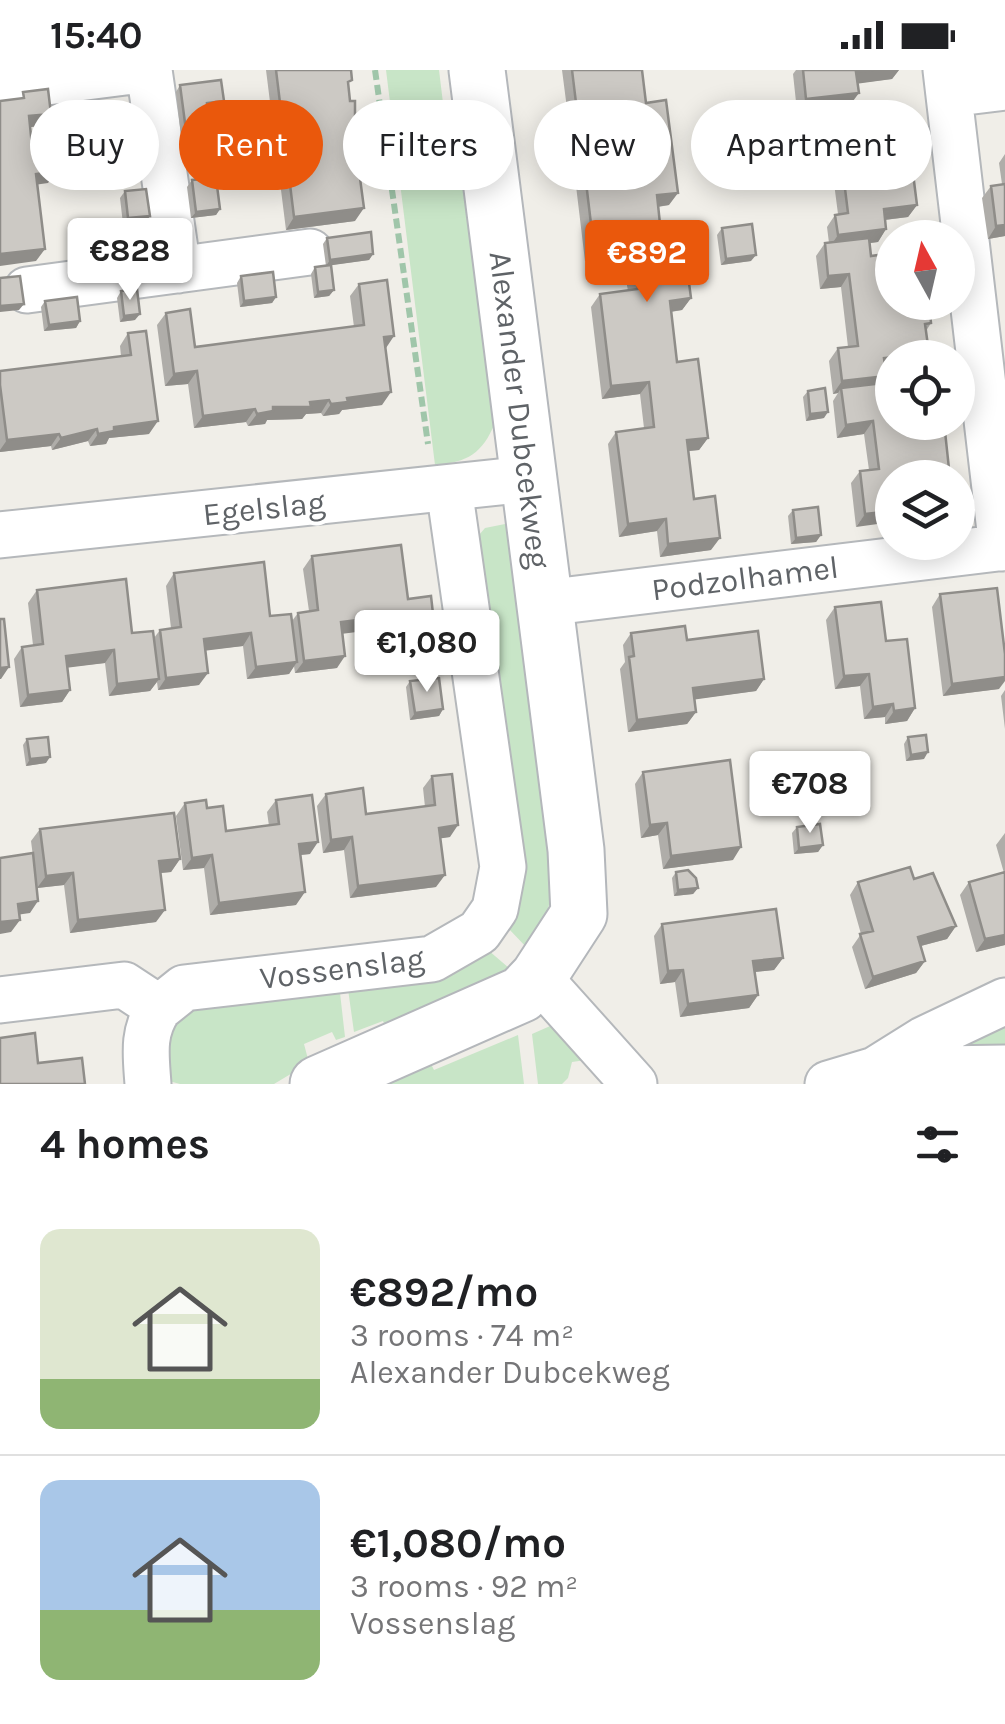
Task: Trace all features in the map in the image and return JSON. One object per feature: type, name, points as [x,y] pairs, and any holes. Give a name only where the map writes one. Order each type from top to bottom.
[{"type":"street","points":[[0,88],[141,70]]},
{"type":"street","points":[[149,70],[178,270]]},
{"type":"street","name":"Alexander Dubcekweg","points":[[478,70],[576,850],[579,914],[538,977]]},
{"type":"street","points":[[1004,547],[947,82],[1005,88]]},
{"type":"street","points":[[27,290],[310,252]]},
{"type":"street","name":"Egelslag","points":[[0,535],[527,480]]},
{"type":"street","name":"Vossenslag","points":[[159,1008],[184,988],[432,959],[479,932],[496,910],[503,867],[449,488]]},
{"type":"street","name":"Podzolhamel","points":[[544,602],[1004,547]]},
{"type":"street","points":[[318,1084],[501,1005],[522,994],[538,977],[634,1084]]},
{"type":"street","points":[[0,1000],[124,985],[159,1008],[149,1021],[146,1036],[148,1084]]},
{"type":"street","points":[[828,1084],[875,1070],[923,1040],[1005,1002]]},
{"type":"street","points":[[875,1070],[1005,1068]]},
{"type":"path","points":[[375,70],[431,468],[449,488]]},
{"type":"green space","points":[[386,70],[439,70],[443,100],[390,100]]},
{"type":"green space","points":[[401,190],[469,190],[495,423],[485,442],[465,459],[435,465]]},
{"type":"green space","points":[[505,524],[513,531],[553,881],[545,916],[528,949],[507,927],[521,894],[520,866],[479,535],[485,528]]},
{"type":"green space","points":[[488,950],[509,968],[501,976],[386,1028],[383,1021],[354,1032],[347,982]]},
{"type":"green space","points":[[339,984],[345,1037],[336,1040],[332,1032],[304,1044],[309,1063],[274,1084],[180,1084],[169,1081],[165,1074],[169,1030],[190,1007]]},
{"type":"green space","points":[[1005,1022],[1005,1047],[961,1045]]},
{"type":"green space","points":[[557,1023],[586,1060],[572,1062],[562,1084],[538,1084],[532,1034]]},
{"type":"green space","points":[[518,1035],[524,1084],[372,1084],[429,1060],[434,1070]]},
{"type":"building","points":[[276,70],[351,70],[350,100],[343,100],[343,190],[362,190],[364,208],[294,217],[291,190],[323,190],[323,100],[280,100]]},
{"type":"building","points":[[572,70],[642,70],[646,100],[576,100]]},
{"type":"building","points":[[803,70],[874,70],[856,72],[859,93],[806,99]]},
{"type":"building","points":[[221,80],[224,100],[182,100],[180,85]]},
{"type":"building","points":[[48,89],[49,100],[30,100],[29,116],[30,190],[38,190],[45,249],[0,254],[0,101],[24,98],[23,92]]},
{"type":"building","points":[[671,139],[678,193],[657,195],[660,224],[681,222],[691,298],[670,301],[677,362],[698,359],[708,438],[687,440],[694,499],[715,496],[720,538],[668,544],[666,519],[628,524],[616,432],[654,427],[649,382],[611,386],[600,294],[638,289],[632,244],[594,249],[587,190],[671,190]]},
{"type":"building","points":[[1005,184],[1005,225],[996,226],[991,186]]},
{"type":"building","points":[[146,190],[150,216],[128,218],[125,191]]},
{"type":"building","points":[[193,190],[218,190],[220,209],[196,212]]},
{"type":"building","points":[[845,190],[915,190],[917,205],[884,209],[885,220],[875,220],[875,230],[838,235],[835,215],[848,213]]},
{"type":"building","points":[[752,224],[756,255],[726,259],[722,228]]},
{"type":"building","points":[[371,232],[373,254],[330,260],[327,238]]},
{"type":"building","points":[[869,238],[871,256],[875,255],[875,320],[931,320],[925,324],[927,340],[875,340],[875,377],[842,381],[838,348],[858,346],[849,274],[828,276],[825,243]]},
{"type":"building","points":[[331,265],[334,290],[318,292],[315,267]]},
{"type":"building","points":[[273,272],[276,297],[244,301],[241,276]]},
{"type":"building","points":[[20,276],[24,304],[0,306],[0,278]]},
{"type":"building","points":[[387,280],[394,336],[384,337],[391,392],[347,398],[348,402],[310,402],[311,407],[273,407],[273,411],[257,414],[255,409],[203,416],[197,371],[174,374],[166,313],[190,309],[195,347],[364,325],[359,284]]},
{"type":"building","points":[[137,289],[140,314],[124,316],[121,291]]},
{"type":"building","points":[[77,297],[80,321],[49,325],[45,301]]},
{"type":"building","points":[[146,331],[158,421],[114,427],[114,431],[98,434],[97,429],[61,438],[59,434],[7,440],[0,371],[131,355],[128,333]]},
{"type":"building","points":[[875,384],[875,437],[873,421],[846,425],[841,388]]},
{"type":"building","points":[[825,388],[828,412],[810,414],[808,391]]},
{"type":"building","points":[[875,440],[946,440],[948,460],[878,460]]},
{"type":"building","points":[[875,469],[875,513],[865,514],[860,471]]},
{"type":"building","points":[[818,507],[821,535],[796,538],[793,510]]},
{"type":"building","points":[[401,545],[408,599],[431,596],[438,658],[415,661],[413,647],[393,650],[389,616],[341,622],[345,656],[304,661],[298,613],[318,610],[312,556]]},
{"type":"building","points":[[264,562],[270,616],[291,614],[297,662],[256,667],[251,633],[204,639],[208,673],[166,678],[160,630],[181,627],[174,573]]},
{"type":"building","points":[[126,579],[132,633],[153,631],[159,679],[117,684],[114,650],[66,656],[70,690],[28,695],[22,647],[43,644],[37,590]]},
{"type":"building","points":[[997,588],[1005,677],[952,684],[940,594]]},
{"type":"building","points":[[881,602],[886,641],[907,639],[915,708],[894,711],[893,704],[873,707],[869,674],[844,676],[835,607]]},
{"type":"building","points":[[0,619],[4,619],[9,667],[0,668]]},
{"type":"building","points":[[685,626],[687,640],[758,631],[764,679],[693,688],[696,712],[637,720],[629,657],[634,656],[631,633]]},
{"type":"building","points":[[439,678],[443,709],[415,713],[410,681]]},
{"type":"building","points":[[926,735],[928,752],[911,755],[908,737]]},
{"type":"building","points":[[48,737],[50,757],[30,759],[27,739]]},
{"type":"building","points":[[730,760],[741,847],[671,856],[667,823],[650,825],[643,772]]},
{"type":"building","points":[[452,774],[458,825],[439,828],[445,875],[358,886],[352,837],[331,840],[326,794],[363,788],[366,814],[435,805],[432,776]]},
{"type":"building","points":[[312,795],[318,842],[299,844],[305,892],[219,903],[212,855],[192,858],[185,803],[206,800],[207,808],[223,806],[226,831],[279,824],[276,800]]},
{"type":"building","points":[[174,813],[180,859],[159,861],[165,910],[78,920],[73,873],[46,876],[40,829]]},
{"type":"building","points":[[820,824],[823,845],[799,848],[797,827]]},
{"type":"building","points":[[33,853],[38,901],[18,904],[20,920],[0,922],[0,858]]},
{"type":"building","points":[[910,867],[914,879],[933,873],[956,926],[918,937],[925,961],[873,977],[860,934],[873,931],[858,882]]},
{"type":"building","points":[[688,870],[696,878],[698,888],[678,890],[676,872]]},
{"type":"building","points":[[1005,872],[1005,935],[985,939],[969,882]]},
{"type":"building","points":[[776,909],[783,958],[753,961],[758,995],[688,1004],[683,970],[668,971],[662,924]]},
{"type":"building","points":[[35,1033],[38,1063],[82,1058],[85,1084],[0,1084],[0,1038]]}]
